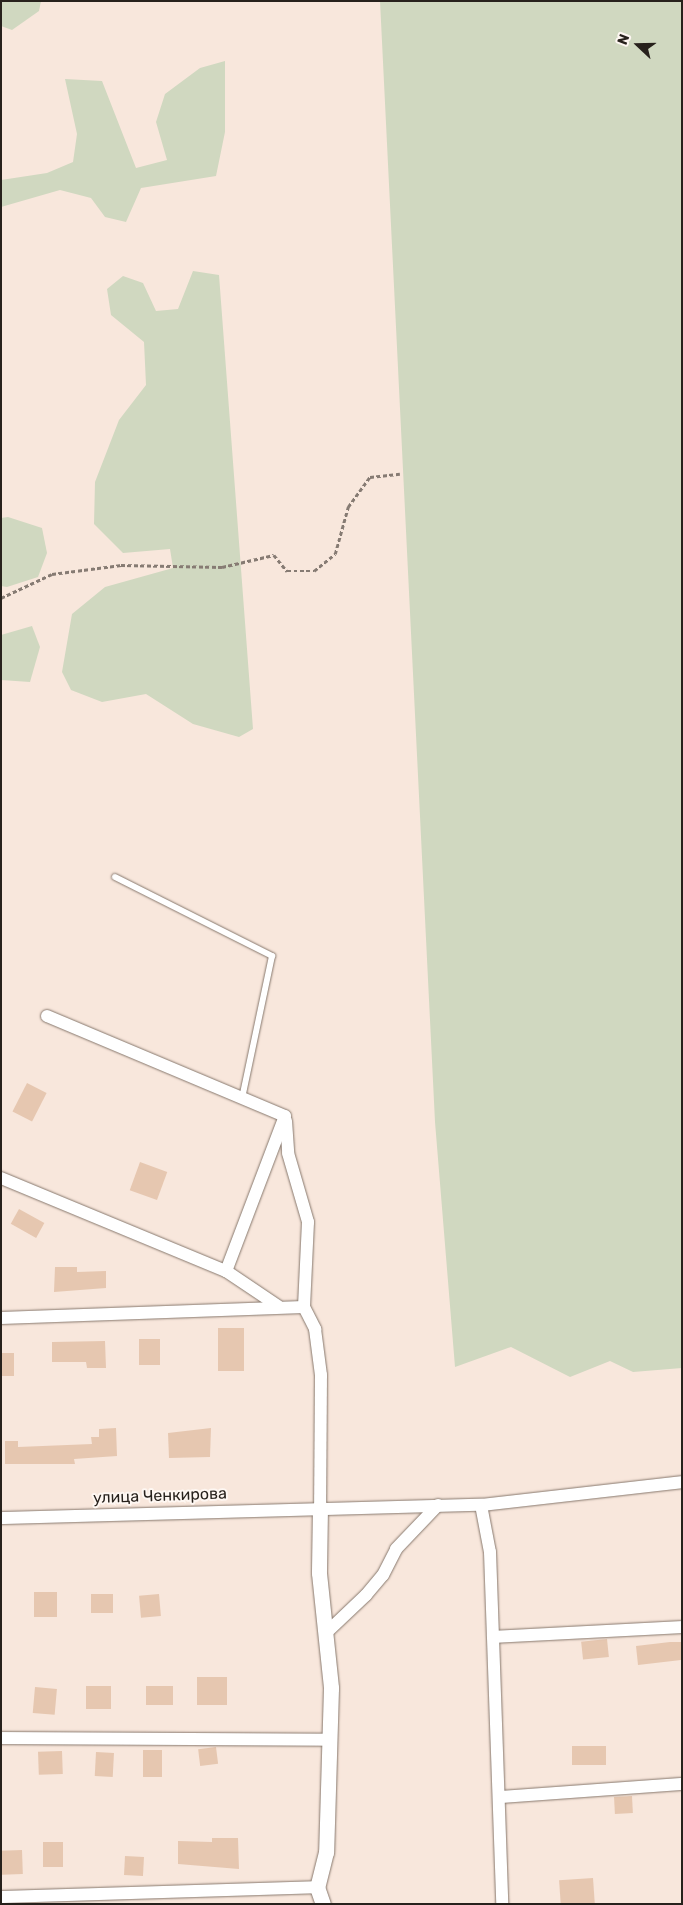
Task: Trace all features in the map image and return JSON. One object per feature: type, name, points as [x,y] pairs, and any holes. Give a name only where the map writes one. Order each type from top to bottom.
[{"type":"street","points":[[47,1016],[285,1116]]},
{"type":"street","points":[[226,1271],[285,1116]]},
{"type":"street","points":[[285,1116],[288,1153],[308,1222],[304,1307],[315,1329],[321,1375],[319,1573],[326,1633],[330,1740],[326,1852],[317,1887],[323,1904]]},
{"type":"street","points":[[1,1178],[226,1271],[278,1306]]},
{"type":"street","points":[[1,1318],[176,1315],[278,1306],[304,1307]]},
{"type":"street","name":"улица Ченкирова","points":[[1,1518],[320,1507],[481,1505],[682,1482]]},
{"type":"street","points":[[326,1633],[366,1595],[383,1575],[396,1549],[438,1505]]},
{"type":"street","points":[[481,1505],[490,1552],[500,1797],[502,1904]]},
{"type":"street","points":[[493,1638],[682,1627]]},
{"type":"street","points":[[1,1738],[330,1740]]},
{"type":"street","points":[[500,1797],[682,1784]]},
{"type":"street","points":[[1,1897],[317,1887]]},
{"type":"lane","points":[[115,877],[272,956],[242,1098]]},
{"type":"path","points":[[1,598],[52,574],[121,565],[222,567],[274,555],[287,571],[314,571],[335,554],[348,507],[370,477],[400,474]]},
{"type":"green space","points":[[1,1],[41,1],[39,11],[12,30],[1,26]]},
{"type":"green space","points":[[380,1],[682,1],[682,1368],[633,1372],[610,1361],[570,1377],[511,1347],[455,1367],[435,1122]]},
{"type":"green space","points":[[225,61],[225,132],[216,176],[141,188],[126,222],[105,217],[91,198],[60,190],[1,207],[1,180],[47,173],[73,162],[77,134],[65,79],[102,81],[136,168],[167,160],[156,122],[165,94],[200,68]]},
{"type":"green space","points":[[193,271],[219,275],[253,729],[239,737],[193,724],[146,694],[102,702],[71,690],[62,672],[72,614],[105,587],[173,568],[170,549],[123,553],[94,524],[95,482],[119,420],[146,385],[144,342],[111,315],[107,289],[123,276],[143,283],[156,311],[178,309]]},
{"type":"green space","points":[[8,517],[42,528],[47,553],[38,577],[7,587],[1,586],[1,518]]},
{"type":"green space","points":[[32,626],[40,647],[30,682],[1,680],[1,635]]},
{"type":"building","points":[[27,1083],[47,1093],[32,1121],[12,1112]]},
{"type":"building","points":[[140,1162],[167,1172],[157,1200],[130,1190]]},
{"type":"building","points":[[19,1209],[44,1223],[36,1238],[11,1224]]},
{"type":"building","points":[[55,1267],[77,1267],[77,1272],[106,1271],[106,1288],[54,1292]]},
{"type":"building","points":[[218,1328],[244,1328],[244,1371],[218,1371]]},
{"type":"building","points":[[139,1339],[160,1339],[160,1365],[139,1365]]},
{"type":"building","points":[[105,1341],[106,1368],[87,1368],[86,1362],[52,1362],[52,1342]]},
{"type":"building","points":[[1,1353],[14,1353],[14,1376],[1,1376]]},
{"type":"building","points":[[116,1428],[117,1456],[74,1459],[75,1464],[5,1464],[5,1441],[18,1441],[18,1447],[92,1444],[91,1437],[99,1437],[99,1429]]},
{"type":"building","points":[[211,1428],[210,1457],[169,1458],[168,1433]]},
{"type":"building","points":[[34,1592],[57,1592],[57,1617],[34,1617]]},
{"type":"building","points":[[91,1594],[113,1594],[113,1613],[91,1613]]},
{"type":"building","points":[[159,1594],[161,1616],[141,1618],[139,1596]]},
{"type":"building","points":[[607,1639],[609,1657],[583,1660],[581,1642]]},
{"type":"building","points":[[681,1642],[681,1660],[638,1665],[636,1646]]},
{"type":"building","points":[[197,1677],[227,1677],[227,1705],[197,1705]]},
{"type":"building","points":[[86,1686],[111,1686],[111,1709],[86,1709]]},
{"type":"building","points":[[146,1686],[173,1686],[173,1705],[146,1705]]},
{"type":"building","points":[[35,1687],[57,1689],[55,1715],[33,1713]]},
{"type":"building","points":[[572,1746],[606,1746],[606,1765],[572,1765]]},
{"type":"building","points":[[216,1747],[218,1764],[200,1766],[198,1749]]},
{"type":"building","points":[[143,1750],[162,1750],[162,1777],[143,1777]]},
{"type":"building","points":[[62,1751],[63,1774],[39,1775],[38,1752]]},
{"type":"building","points":[[96,1752],[114,1753],[113,1777],[95,1776]]},
{"type":"building","points":[[632,1796],[633,1813],[615,1814],[614,1797]]},
{"type":"building","points":[[212,1838],[238,1838],[239,1869],[178,1864],[178,1841],[212,1842]]},
{"type":"building","points":[[43,1842],[63,1842],[63,1867],[43,1867]]},
{"type":"building","points":[[22,1850],[23,1874],[2,1875],[1,1851]]},
{"type":"building","points":[[125,1856],[144,1857],[143,1876],[124,1875]]},
{"type":"building","points":[[593,1878],[595,1904],[561,1904],[559,1880]]}]
